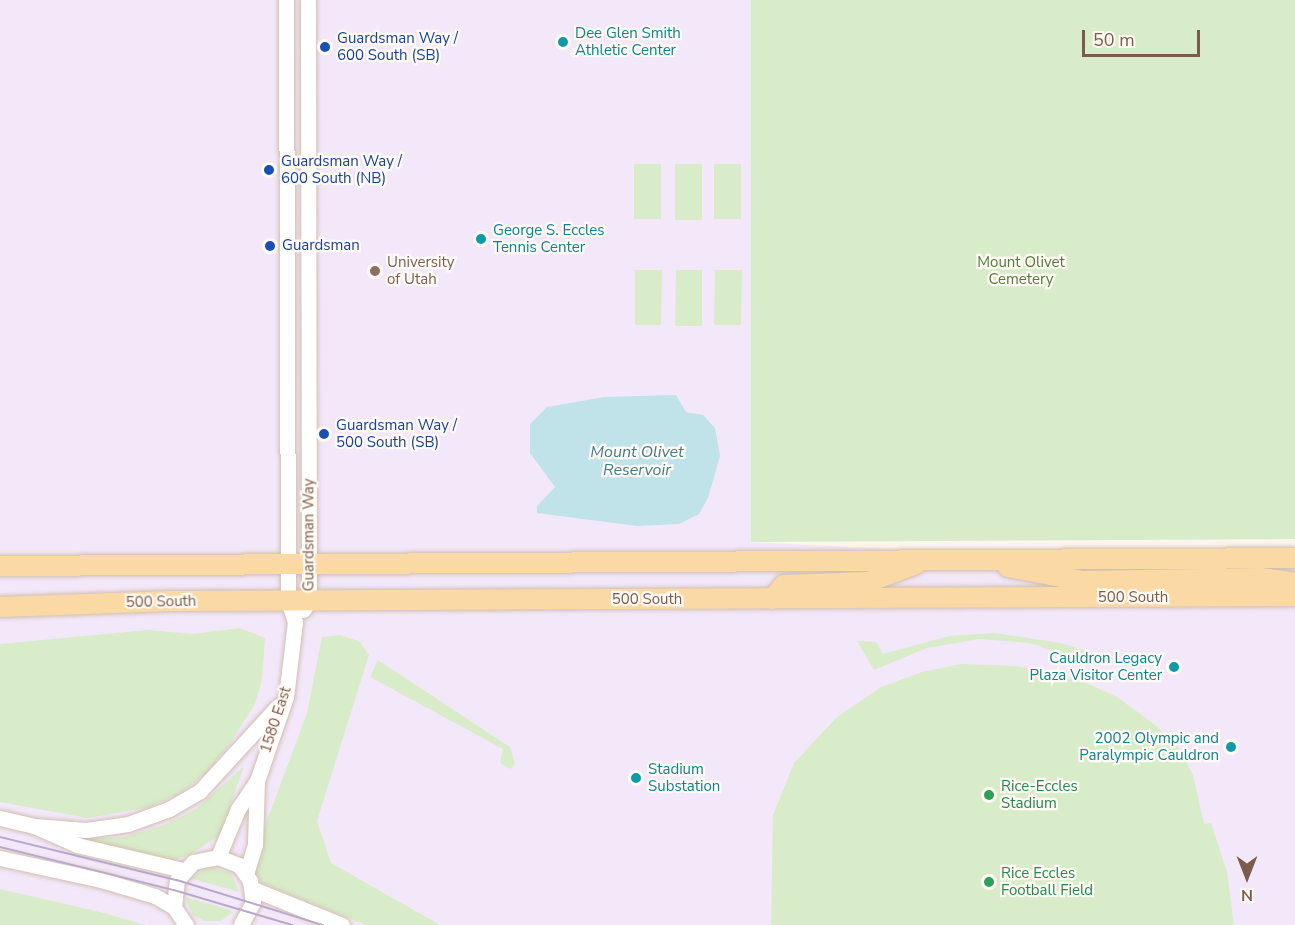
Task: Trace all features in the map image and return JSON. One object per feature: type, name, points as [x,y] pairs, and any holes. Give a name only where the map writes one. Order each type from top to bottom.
[{"type":"main road","points":[[0,566],[1295,558]]},
{"type":"main road","points":[[772,599],[784,585],[868,582],[929,559]]},
{"type":"main road","points":[[964,559],[1083,581],[1261,578],[1295,582]]},
{"type":"main road","name":"500 South","points":[[0,607],[309,601],[1295,596]]},
{"type":"street","name":"Guardsman Way","points":[[286,0],[288,602],[295,622]]},
{"type":"street","name":"Guardsman Way","points":[[295,622],[309,601],[308,0]]},
{"type":"street","name":"1580 East","points":[[218,857],[238,809],[257,782],[286,697],[295,622]]},
{"type":"street","points":[[0,818],[34,826],[86,830],[128,824],[169,809],[200,791],[226,766],[286,697]]},
{"type":"street","name":"1580 East","points":[[246,874],[255,844],[257,782]]},
{"type":"street","points":[[34,826],[77,845],[183,870]]},
{"type":"street","points":[[174,906],[174,890],[183,870],[205,857],[218,857],[239,865],[253,889],[253,902],[248,924]]},
{"type":"street","points":[[0,858],[101,880],[155,896],[174,906],[186,925]]},
{"type":"street","points":[[253,889],[342,925]]},
{"type":"shaded area","name":"University of Utah","points":[[0,0],[751,0],[751,542],[1295,570],[1295,925],[0,925]]},
{"type":"green space","name":"Mount Olivet Cemetery","points":[[751,0],[1295,0],[1295,539],[751,542]]},
{"type":"green space","points":[[634,164],[661,164],[661,219],[634,219]]},
{"type":"green space","points":[[675,164],[702,164],[702,220],[675,220]]},
{"type":"green space","points":[[714,164],[741,164],[741,219],[714,219]]},
{"type":"green space","points":[[635,270],[662,270],[661,325],[635,325]]},
{"type":"green space","points":[[676,270],[702,270],[702,326],[675,326]]},
{"type":"green space","points":[[715,270],[742,270],[741,325],[714,325]]},
{"type":"green space","points":[[240,628],[265,638],[262,680],[255,704],[227,748],[205,774],[182,792],[150,807],[88,818],[0,802],[0,644],[148,630],[193,634]]},
{"type":"green space","points":[[994,633],[1061,643],[1086,651],[1082,661],[1030,643],[979,639],[927,648],[874,670],[857,641],[876,642],[883,654],[949,636]]},
{"type":"green space","points":[[340,635],[359,641],[369,655],[317,821],[331,863],[440,925],[366,925],[263,884],[256,875],[252,861],[307,713],[322,637]]},
{"type":"green space","points":[[378,660],[510,747],[515,764],[511,769],[500,763],[503,749],[370,677]]},
{"type":"green space","name":"Rice-Eccles Stadium","points":[[961,664],[1017,666],[1084,682],[1117,697],[1154,724],[1178,747],[1193,775],[1204,824],[1211,823],[1227,872],[1234,925],[771,925],[773,815],[794,763],[836,718],[881,687],[922,672]]},
{"type":"green space","points":[[244,766],[220,835],[191,854],[173,860],[158,858],[81,839],[123,837],[164,825],[196,809]]},
{"type":"green space","points":[[211,867],[231,873],[239,892],[190,878]]},
{"type":"green space","points":[[0,889],[100,912],[146,925],[0,925]]},
{"type":"green space","points":[[185,897],[233,912],[221,921],[204,921],[193,915]]},
{"type":"water","name":"Mount Olivet Reservoir","points":[[676,395],[686,412],[703,415],[715,428],[720,456],[708,498],[699,514],[679,524],[637,526],[537,513],[537,506],[555,487],[530,453],[530,424],[547,407],[604,397]]},
{"type":"tram line","points":[[0,837],[177,880],[323,925]]},
{"type":"tram line","points":[[0,847],[174,890],[292,925]]},
{"type":"place","name":"Dee Glen Smith Athletic Center","points":[[563,42]]},
{"type":"place","name":"Guardsman Way / 600 South (SB)","points":[[325,47]]},
{"type":"place","name":"Guardsman Way / 600 South (NB)","points":[[269,170]]},
{"type":"place","name":"George S. Eccles Tennis Center","points":[[481,239]]},
{"type":"place","name":"Guardsman","points":[[270,246]]},
{"type":"place","name":"University of Utah","points":[[375,271]]},
{"type":"place","name":"Guardsman Way / 500 South (SB)","points":[[324,434]]},
{"type":"place","name":"Cauldron Legacy Plaza Visitor Center","points":[[1174,667]]},
{"type":"place","name":"2002 Olympic and Paralympic Cauldron","points":[[1231,747]]},
{"type":"place","name":"Stadium Substation","points":[[636,778]]},
{"type":"place","name":"Rice-Eccles Stadium","points":[[989,795]]},
{"type":"place","name":"Rice Eccles Football Field","points":[[989,882]]}]
